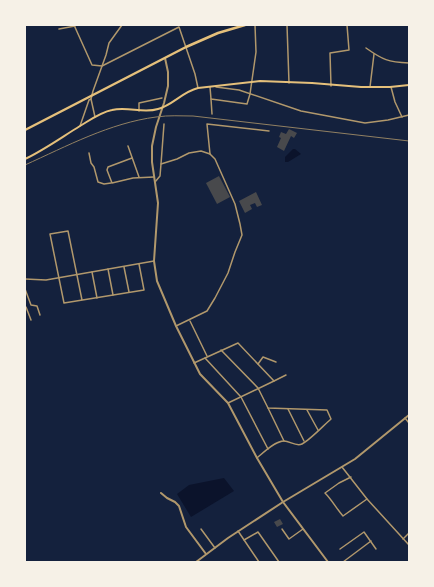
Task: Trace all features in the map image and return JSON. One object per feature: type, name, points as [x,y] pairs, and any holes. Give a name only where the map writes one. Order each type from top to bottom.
[{"type":"highway","points":[[25,130],[186,47],[218,33],[245,25]]},
{"type":"main road","points":[[25,159],[36,154],[95,116],[120,109],[147,111],[159,109],[168,105],[184,93],[198,88],[260,81],[312,83],[331,86],[391,87],[409,85]]},
{"type":"street","points":[[80,126],[109,43],[122,25]]},
{"type":"street","points":[[211,99],[247,104],[250,94],[256,52],[254,25]]},
{"type":"street","points":[[287,25],[289,83]]},
{"type":"street","points":[[331,86],[330,53],[349,50],[346,25]]},
{"type":"street","points":[[59,29],[75,26],[92,65],[102,66],[178,26],[195,74],[198,88]]},
{"type":"street","points":[[366,48],[379,58],[391,62],[409,62]]},
{"type":"street","points":[[370,87],[374,54]]},
{"type":"street","points":[[164,58],[168,72],[168,86],[152,146],[152,162],[158,203],[154,261],[157,281],[194,363],[207,382],[228,403],[257,458],[284,502],[328,562]]},
{"type":"street","points":[[210,87],[212,114]]},
{"type":"street","points":[[214,87],[239,90],[301,111],[365,123],[409,115]]},
{"type":"street","points":[[391,87],[395,102],[402,117]]},
{"type":"street","points":[[91,97],[95,116]]},
{"type":"street","points":[[139,111],[139,103],[162,98]]},
{"type":"street","points":[[155,182],[160,176],[164,124]]},
{"type":"street","points":[[210,154],[208,124],[269,131]]},
{"type":"street","points":[[128,146],[139,177]]},
{"type":"street","points":[[161,164],[189,153],[201,151],[210,154],[215,159],[235,204],[242,235],[228,274],[207,311],[176,326]]},
{"type":"street","points":[[89,153],[98,182],[104,184],[139,177],[154,176]]},
{"type":"street","points":[[112,183],[107,170],[108,167],[132,158]]},
{"type":"street","points":[[82,300],[68,231],[50,234],[64,303],[144,290],[139,264]]},
{"type":"street","points":[[25,279],[41,281],[154,261]]},
{"type":"street","points":[[124,267],[129,292]]},
{"type":"street","points":[[108,269],[113,295]]},
{"type":"street","points":[[92,272],[97,298]]},
{"type":"street","points":[[25,289],[31,305]]},
{"type":"street","points":[[31,320],[26,307],[31,305],[37,306],[40,315]]},
{"type":"street","points":[[190,320],[207,356]]},
{"type":"street","points":[[194,363],[238,343],[274,381]]},
{"type":"street","points":[[221,350],[258,388],[284,441]]},
{"type":"street","points":[[258,364],[263,357],[276,362]]},
{"type":"street","points":[[204,358],[241,396],[268,449]]},
{"type":"street","points":[[228,403],[286,375]]},
{"type":"street","points":[[257,458],[268,449],[284,441],[300,445],[331,419],[327,410],[268,408]]},
{"type":"street","points":[[288,409],[304,442]]},
{"type":"street","points":[[307,410],[318,430]]},
{"type":"street","points":[[196,562],[238,531],[355,459],[409,414]]},
{"type":"street","points":[[405,418],[409,423]]},
{"type":"street","points":[[342,467],[367,499],[409,545]]},
{"type":"street","points":[[350,478],[339,483],[325,493],[331,500],[332,504],[343,516],[367,499]]},
{"type":"street","points":[[161,493],[166,498],[176,502],[179,506],[186,527],[206,554]]},
{"type":"street","points":[[201,529],[215,548]]},
{"type":"street","points":[[282,529],[289,539],[303,529]]},
{"type":"street","points":[[238,531],[259,562]]},
{"type":"street","points":[[244,540],[258,532],[279,562]]},
{"type":"street","points":[[340,549],[364,532],[376,549]]},
{"type":"street","points":[[403,539],[409,533]]},
{"type":"street","points":[[343,562],[371,541]]},
{"type":"water","points":[[293,149],[301,154],[288,162],[285,162],[285,157]]},
{"type":"water","points":[[224,478],[234,491],[191,517],[177,494],[189,485]]},
{"type":"building","points":[[289,129],[297,133],[294,138],[291,136],[284,151],[277,147],[281,138],[279,137],[281,132],[286,134]]},
{"type":"building","points":[[219,176],[230,197],[217,204],[206,183]]},
{"type":"building","points":[[256,192],[262,205],[257,207],[255,203],[250,205],[252,209],[245,213],[239,201]]},
{"type":"building","points":[[280,519],[283,524],[277,527],[274,522]]},
{"type":"railway","points":[[25,165],[89,136],[122,124],[166,116],[193,116],[409,141]]}]
